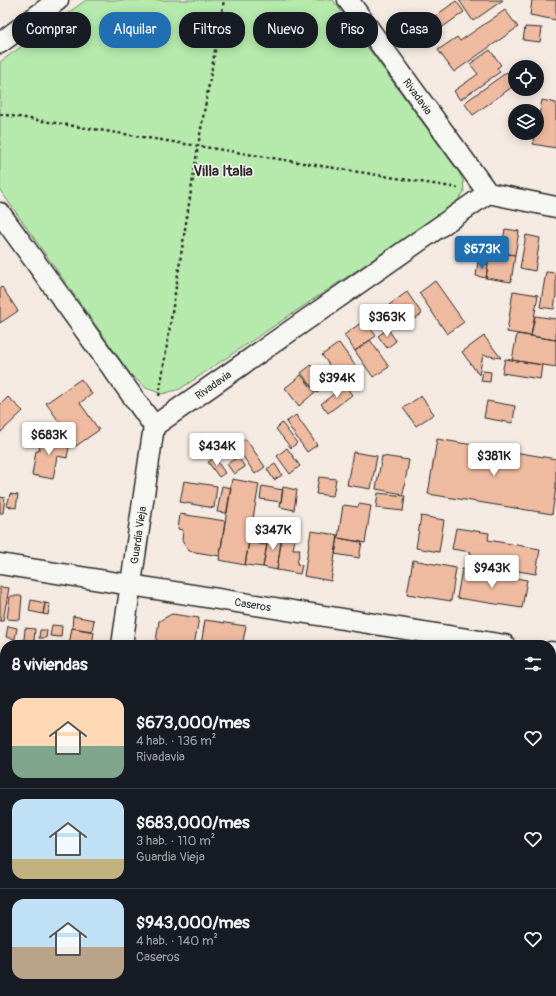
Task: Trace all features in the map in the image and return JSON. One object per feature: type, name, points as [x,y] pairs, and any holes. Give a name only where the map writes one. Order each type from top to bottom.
[{"type":"street","points":[[0,43],[58,0]]},
{"type":"street","name":"Rivadavia","points":[[154,426],[488,193],[348,0]]},
{"type":"street","points":[[488,193],[556,207]]},
{"type":"street","points":[[0,213],[154,426]]},
{"type":"street","name":"Guardia Vieja","points":[[123,640],[154,426]]},
{"type":"street","name":"Caseros","points":[[0,564],[474,640]]},
{"type":"path","points":[[154,426],[198,146],[224,0]]},
{"type":"path","points":[[0,114],[488,193]]},
{"type":"green space","points":[[86,0],[333,0],[342,12],[326,12],[326,48],[368,48],[458,171],[463,180],[464,192],[454,205],[180,389],[162,394],[146,388],[131,375],[0,190],[0,62],[19,48],[91,48],[91,12],[69,12]]},
{"type":"building","points":[[459,0],[503,0],[473,21]]},
{"type":"building","points":[[532,0],[556,0],[556,20],[530,15]]},
{"type":"building","points":[[456,1],[464,12],[442,28],[442,12],[441,12]]},
{"type":"building","points":[[505,10],[518,27],[454,72],[438,50],[457,37],[460,41]]},
{"type":"building","points":[[525,27],[542,28],[540,42],[523,40]]},
{"type":"building","points":[[490,50],[501,65],[497,68],[500,72],[460,100],[454,91],[478,74],[470,64]]},
{"type":"building","points":[[507,72],[508,73],[508,90],[473,115],[464,103]]},
{"type":"building","points":[[542,100],[556,103],[556,148],[533,144],[534,140],[544,140],[544,104],[541,104]]},
{"type":"building","points":[[505,229],[519,231],[515,255],[501,253]]},
{"type":"building","points":[[526,235],[540,238],[535,271],[520,268]]},
{"type":"building","points":[[490,251],[515,255],[511,282],[486,278]]},
{"type":"building","points":[[478,262],[488,264],[486,278],[476,276]]},
{"type":"building","points":[[546,272],[556,273],[556,295],[554,309],[540,307]]},
{"type":"building","points":[[435,281],[464,322],[447,334],[419,293]]},
{"type":"building","points":[[2,287],[18,311],[0,323],[0,288]]},
{"type":"building","points":[[513,291],[538,295],[531,336],[507,332]]},
{"type":"building","points":[[407,292],[422,314],[403,326],[389,305]]},
{"type":"building","points":[[535,316],[556,319],[556,340],[531,336]]},
{"type":"building","points":[[365,320],[376,336],[355,351],[344,335]]},
{"type":"building","points":[[388,329],[396,341],[387,348],[378,336]]},
{"type":"building","points":[[517,334],[556,340],[556,367],[512,360]]},
{"type":"building","points":[[484,336],[501,358],[483,355],[479,375],[462,352]]},
{"type":"building","points":[[370,340],[389,367],[373,377],[355,351]]},
{"type":"building","points":[[339,343],[357,368],[340,380],[322,355]]},
{"type":"building","points":[[505,359],[542,365],[540,379],[502,373]]},
{"type":"building","points":[[311,365],[327,385],[317,393],[301,373]]},
{"type":"building","points":[[483,371],[491,372],[490,382],[481,381]]},
{"type":"building","points":[[301,375],[315,392],[299,406],[285,388]]},
{"type":"building","points":[[81,379],[92,394],[80,403],[99,430],[76,446],[46,403]]},
{"type":"building","points":[[345,385],[352,395],[328,413],[321,404]]},
{"type":"building","points":[[421,396],[434,414],[416,426],[403,408]]},
{"type":"building","points":[[8,397],[23,411],[0,433],[0,405]]},
{"type":"building","points":[[487,401],[515,406],[513,423],[484,418]]},
{"type":"building","points":[[296,415],[317,445],[307,452],[286,422]]},
{"type":"building","points":[[282,423],[297,443],[291,448],[276,429]]},
{"type":"building","points":[[41,436],[70,441],[67,458],[57,456],[53,479],[32,475],[36,451],[39,451]]},
{"type":"building","points":[[246,439],[265,467],[255,474],[236,446]]},
{"type":"building","points":[[437,439],[556,459],[556,488],[552,514],[428,494]]},
{"type":"building","points":[[287,448],[300,466],[290,474],[277,456]]},
{"type":"building","points":[[353,452],[377,456],[371,489],[347,485]]},
{"type":"building","points":[[382,456],[409,460],[403,494],[376,489]]},
{"type":"building","points":[[238,457],[245,467],[234,474],[227,464]]},
{"type":"building","points":[[215,458],[225,473],[219,477],[208,462]]},
{"type":"building","points":[[275,464],[282,475],[274,480],[267,469]]},
{"type":"building","points":[[319,477],[336,479],[333,496],[316,494]]},
{"type":"building","points":[[232,479],[259,484],[245,565],[219,560]]},
{"type":"building","points":[[184,481],[217,486],[214,508],[180,502]]},
{"type":"building","points":[[222,486],[231,488],[227,513],[217,512]]},
{"type":"building","points":[[262,486],[283,490],[281,502],[260,499]]},
{"type":"building","points":[[283,487],[297,490],[294,510],[280,507]]},
{"type":"building","points":[[378,493],[405,496],[403,511],[376,508]]},
{"type":"building","points":[[10,494],[18,495],[16,508],[7,506]]},
{"type":"building","points":[[0,497],[5,498],[3,513],[0,513]]},
{"type":"building","points":[[359,504],[371,506],[365,543],[338,538],[343,505],[358,507]]},
{"type":"building","points":[[180,514],[225,521],[220,556],[189,551],[182,540],[183,530],[178,529]]},
{"type":"building","points":[[421,516],[444,520],[439,552],[416,548]]},
{"type":"building","points":[[456,528],[489,533],[488,540],[540,549],[536,574],[469,563],[471,552],[452,549]]},
{"type":"building","points":[[311,531],[338,535],[331,581],[304,576]]},
{"type":"building","points":[[269,532],[282,534],[277,570],[263,567]]},
{"type":"building","points":[[250,535],[260,537],[259,544],[267,545],[263,567],[245,565]]},
{"type":"building","points":[[282,536],[295,539],[293,549],[300,549],[297,564],[302,565],[300,574],[277,570]]},
{"type":"building","points":[[338,538],[362,542],[359,558],[335,554]]},
{"type":"building","points":[[413,560],[456,568],[451,601],[407,594]]},
{"type":"building","points":[[462,569],[527,580],[522,608],[457,598]]},
{"type":"building","points":[[0,587],[9,588],[3,621],[0,621]]},
{"type":"building","points":[[10,596],[22,596],[20,620],[7,619]]},
{"type":"building","points":[[31,600],[45,603],[43,614],[29,611]]},
{"type":"building","points":[[45,603],[50,604],[48,615],[43,614]]},
{"type":"building","points":[[172,614],[199,618],[195,640],[156,640],[159,621]]},
{"type":"building","points":[[73,616],[94,620],[92,631],[72,628]]},
{"type":"building","points":[[205,620],[246,626],[243,640],[202,640]]},
{"type":"building","points":[[52,625],[62,626],[61,637],[50,636]]},
{"type":"building","points":[[8,626],[17,628],[15,639],[6,637]]},
{"type":"building","points":[[25,628],[35,629],[34,640],[24,640]]},
{"type":"building","points":[[72,628],[94,632],[93,640],[70,640]]},
{"type":"building","points":[[40,630],[47,630],[46,638],[39,638]]},
{"type":"district","name":"Villa Italia","points":[[223,171]]}]
